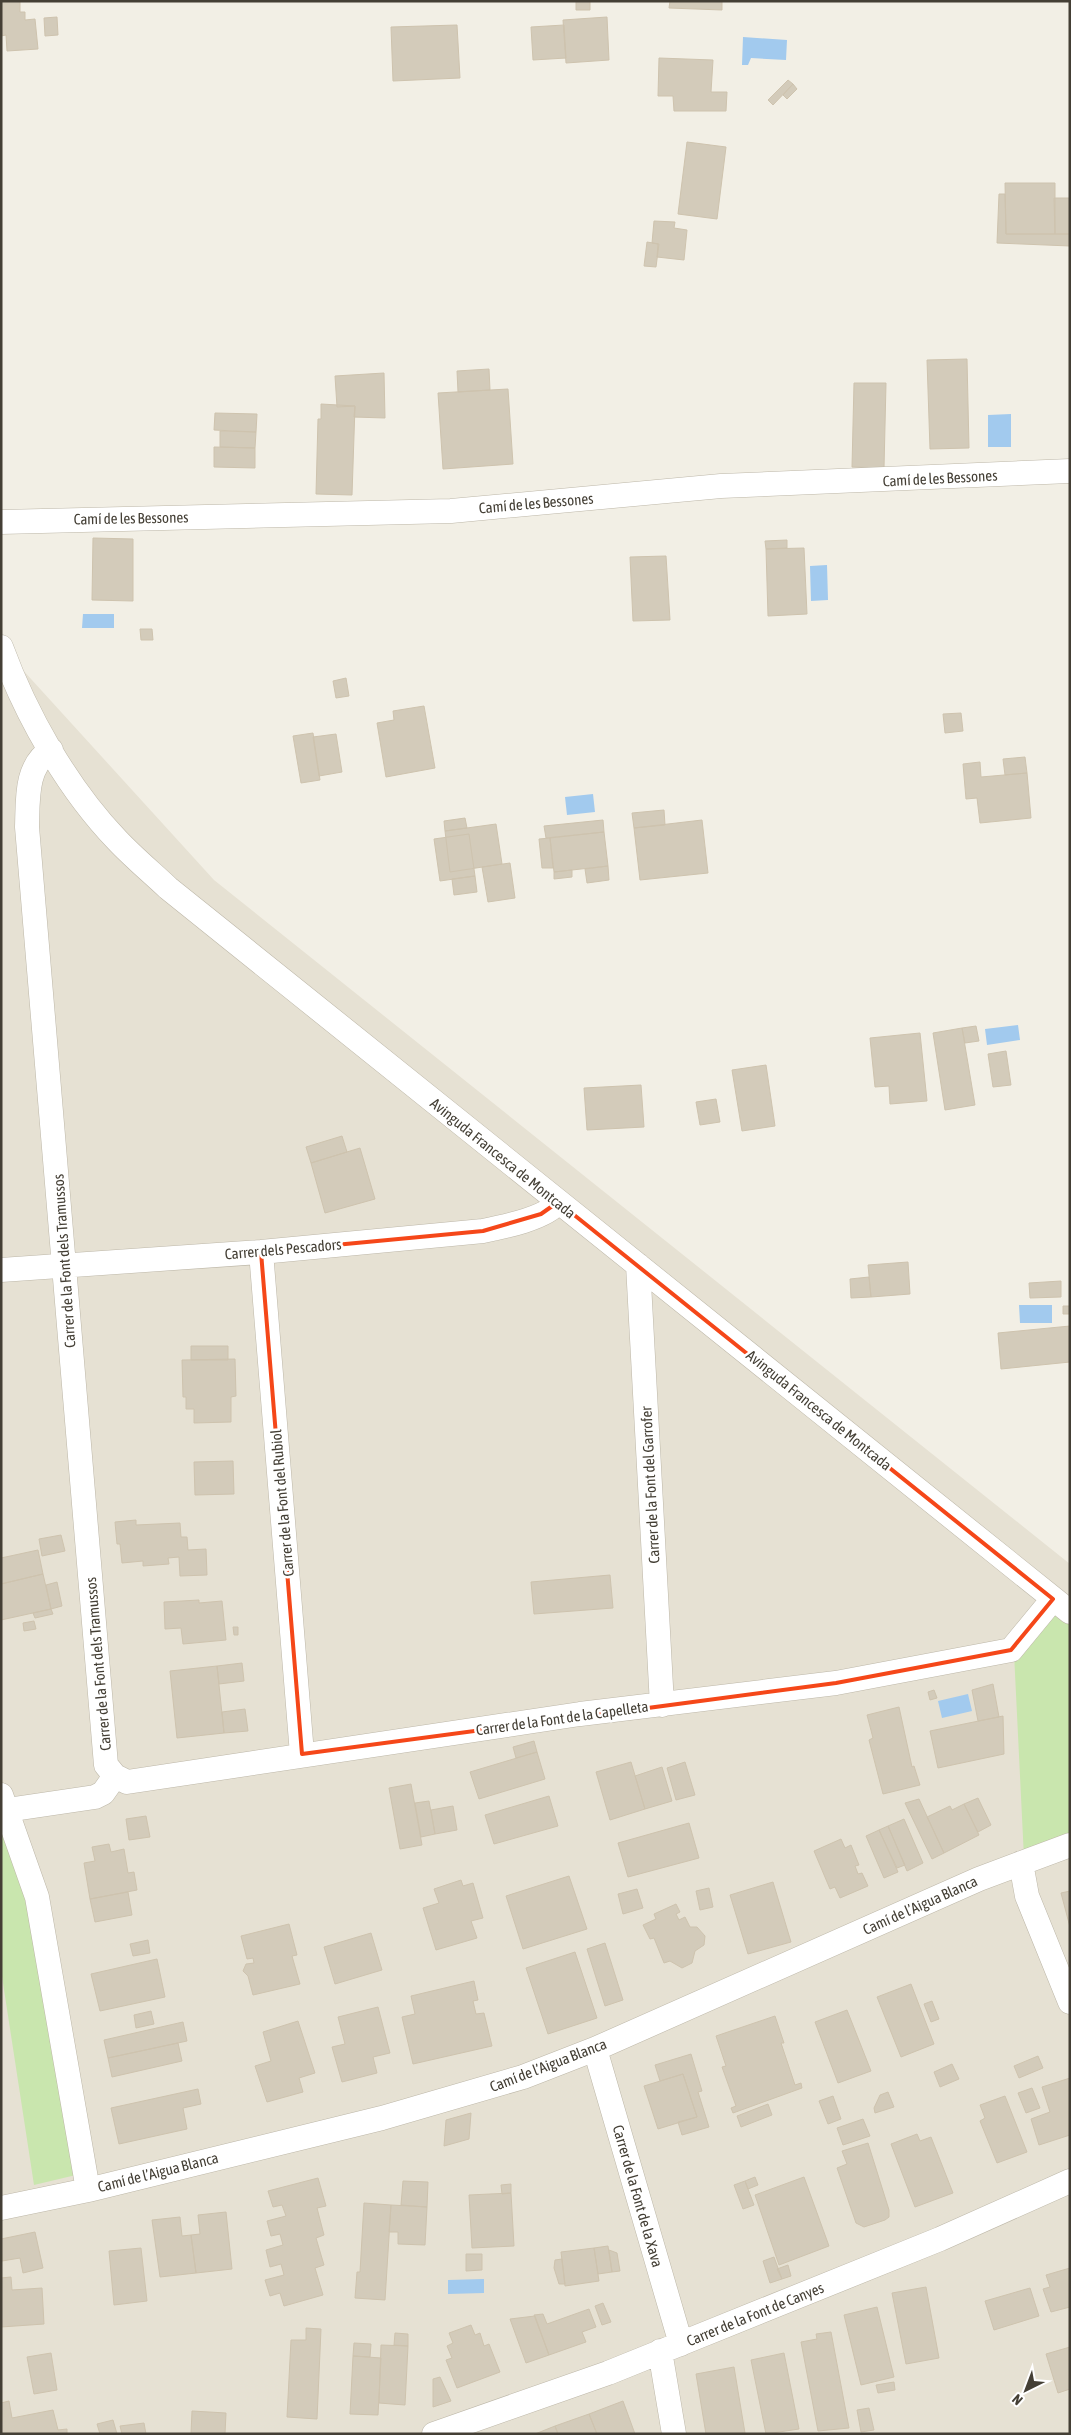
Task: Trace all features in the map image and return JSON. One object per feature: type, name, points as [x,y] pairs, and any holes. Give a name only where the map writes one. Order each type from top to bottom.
[{"type":"street","name":"Camí de les Bessones","points":[[1,522],[451,511],[721,486],[1070,471]]},
{"type":"street","name":"Avinguda Francesca de Montcada","points":[[1,647],[25,704],[76,790],[116,839],[168,888],[1061,1605]]},
{"type":"street","name":"Carrer de la Font dels Tramussos","points":[[51,750],[45,754],[33,769],[28,827],[57,1167],[62,1264],[106,1765],[114,1776]]},
{"type":"street","name":"Carrer dels Pescadors","points":[[1,1270],[62,1264],[261,1252],[483,1231],[512,1225],[541,1214],[558,1202]]},
{"type":"street","name":"Carrer de la Font del Rubiol","points":[[261,1252],[302,1754]]},
{"type":"street","name":"Carrer de la Font del Garrofer","points":[[638,1266],[662,1705]]},
{"type":"street","name":"Carrer de la Font de la Capelleta","points":[[114,1776],[127,1782],[302,1754],[580,1714],[836,1683],[1011,1650],[1061,1605]]},
{"type":"street","points":[[88,2190],[37,1897],[4,1803],[95,1797],[102,1793],[114,1776]]},
{"type":"street","name":"Camí de l’Aigua Blanca","points":[[1,2208],[88,2190],[382,2118],[523,2077],[595,2049],[1021,1863],[1070,1845]]},
{"type":"street","points":[[1021,1863],[1026,1896],[1070,2002]]},
{"type":"street","name":"Carrer de la Font de la Xava","points":[[595,2049],[671,2348],[674,2434]]},
{"type":"street","name":"Carrer de la Font de Canyes","points":[[434,2434],[608,2373],[671,2348],[940,2239],[1070,2181]]},
{"type":"highlighted area","points":[[558,1202],[1053,1599],[1011,1650],[836,1683],[302,1754],[261,1252],[483,1231],[541,1214]]},
{"type":"shaded area","points":[[1,646],[214,880],[1070,1564],[1070,2434],[1,2434]]},
{"type":"green space","points":[[1053,1604],[1070,1616],[1070,1841],[1024,1858],[1014,1653]]},
{"type":"green space","points":[[1,1825],[23,1884],[76,2175],[34,2185],[1,1970]]},
{"type":"water","points":[[743,37],[787,40],[786,60],[751,58],[748,65],[742,65]]},
{"type":"water","points":[[1011,414],[1011,447],[988,447],[988,415]]},
{"type":"water","points":[[827,565],[828,600],[811,601],[810,566]]},
{"type":"water","points":[[83,614],[114,614],[114,628],[82,628]]},
{"type":"water","points":[[593,794],[595,812],[567,815],[565,797]]},
{"type":"water","points":[[1018,1025],[1020,1040],[987,1045],[985,1029]]},
{"type":"water","points":[[1019,1305],[1052,1305],[1052,1323],[1020,1323]]},
{"type":"water","points":[[968,1694],[972,1711],[942,1718],[938,1701]]},
{"type":"water","points":[[484,2279],[484,2293],[448,2294],[448,2280]]},
{"type":"building","points":[[1,1],[20,1],[20,12],[25,12],[25,20],[35,19],[38,49],[7,51],[6,35],[1,36]]},
{"type":"building","points":[[576,1],[590,1],[590,10],[576,10]]},
{"type":"building","points":[[670,1],[722,1],[722,10],[669,8]]},
{"type":"building","points":[[57,17],[58,35],[45,36],[44,18]]},
{"type":"building","points":[[607,17],[609,60],[566,63],[563,20]]},
{"type":"building","points":[[457,25],[460,78],[393,81],[391,27]]},
{"type":"building","points":[[564,25],[566,58],[533,60],[531,27]]},
{"type":"building","points":[[659,58],[713,60],[711,92],[727,92],[726,111],[674,111],[673,96],[658,96]]},
{"type":"building","points":[[788,80],[793,84],[773,105],[768,100]]},
{"type":"building","points":[[793,84],[797,89],[787,99],[783,95]]},
{"type":"building","points":[[687,142],[726,147],[717,219],[678,214]]},
{"type":"building","points":[[1005,183],[1055,183],[1055,234],[1006,234]]},
{"type":"building","points":[[999,194],[1005,194],[1006,234],[1070,234],[1070,246],[997,243]]},
{"type":"building","points":[[1054,198],[1070,198],[1070,234],[1055,234]]},
{"type":"building","points":[[654,221],[675,222],[674,228],[687,230],[684,260],[657,257],[658,244],[652,243]]},
{"type":"building","points":[[647,242],[659,244],[656,267],[644,266]]},
{"type":"building","points":[[967,359],[969,448],[930,449],[927,360]]},
{"type":"building","points":[[489,369],[490,390],[458,392],[457,371]]},
{"type":"building","points":[[384,373],[385,418],[354,417],[355,406],[337,407],[335,376]]},
{"type":"building","points":[[854,383],[886,383],[884,468],[852,467]]},
{"type":"building","points":[[508,389],[513,464],[443,469],[438,393]]},
{"type":"building","points":[[321,404],[355,406],[352,495],[316,494],[318,419],[321,419]]},
{"type":"building","points":[[215,413],[257,414],[256,432],[214,430]]},
{"type":"building","points":[[220,431],[256,432],[255,448],[220,447]]},
{"type":"building","points":[[214,447],[255,448],[255,468],[214,467]]},
{"type":"building","points":[[93,538],[133,539],[133,601],[92,600]]},
{"type":"building","points":[[787,540],[787,548],[766,549],[765,541]]},
{"type":"building","points":[[804,548],[807,614],[768,616],[766,549]]},
{"type":"building","points":[[666,556],[670,620],[633,621],[630,557]]},
{"type":"building","points":[[140,629],[152,629],[153,640],[141,640]]},
{"type":"building","points":[[346,678],[349,696],[336,698],[333,681]]},
{"type":"building","points":[[424,706],[435,768],[386,777],[377,723],[394,720],[393,711]]},
{"type":"building","points":[[961,713],[963,731],[945,733],[943,714]]},
{"type":"building","points":[[313,733],[320,780],[301,783],[293,736]]},
{"type":"building","points":[[336,734],[342,772],[319,776],[313,737]]},
{"type":"building","points":[[1025,757],[1027,773],[1005,775],[1003,759]]},
{"type":"building","points":[[980,762],[981,777],[1027,773],[1031,818],[980,823],[977,798],[966,799],[963,764]]},
{"type":"building","points":[[664,810],[665,825],[634,828],[632,813]]},
{"type":"building","points":[[465,818],[467,828],[445,831],[444,821]]},
{"type":"building","points":[[603,820],[604,832],[546,838],[544,826]]},
{"type":"building","points":[[702,820],[708,873],[640,880],[634,828]]},
{"type":"building","points":[[496,824],[502,864],[450,872],[445,831]]},
{"type":"building","points":[[604,832],[608,866],[554,872],[550,838]]},
{"type":"building","points":[[469,834],[475,876],[440,881],[434,839]]},
{"type":"building","points":[[550,838],[553,868],[542,868],[539,839]]},
{"type":"building","points":[[510,863],[515,898],[488,902],[482,867]]},
{"type":"building","points":[[608,866],[609,880],[587,883],[585,869]]},
{"type":"building","points":[[572,870],[572,877],[554,879],[554,872]]},
{"type":"building","points":[[475,876],[477,892],[454,895],[452,879]]},
{"type":"building","points":[[976,1026],[979,1041],[965,1043],[962,1028]]},
{"type":"building","points":[[962,1028],[975,1105],[945,1110],[933,1033]]},
{"type":"building","points":[[920,1033],[927,1101],[890,1104],[889,1086],[875,1087],[870,1038]]},
{"type":"building","points":[[1006,1051],[1011,1085],[993,1087],[988,1054]]},
{"type":"building","points":[[766,1065],[775,1126],[742,1131],[732,1070]]},
{"type":"building","points":[[641,1085],[644,1127],[587,1130],[584,1088]]},
{"type":"building","points":[[716,1099],[720,1122],[700,1125],[696,1102]]},
{"type":"building","points":[[342,1136],[347,1152],[311,1163],[306,1147]]},
{"type":"building","points":[[360,1148],[375,1199],[325,1213],[311,1163]]},
{"type":"building","points":[[908,1262],[910,1294],[871,1297],[868,1265]]},
{"type":"building","points":[[869,1277],[871,1297],[851,1298],[850,1279]]},
{"type":"building","points":[[1061,1281],[1061,1297],[1030,1298],[1029,1283]]},
{"type":"building","points":[[1063,1306],[1070,1306],[1070,1314],[1063,1314]]},
{"type":"building","points":[[1070,1326],[1070,1362],[1001,1369],[998,1333]]},
{"type":"building","points":[[191,1346],[228,1346],[228,1360],[191,1360]]},
{"type":"building","points":[[235,1359],[236,1396],[231,1397],[231,1422],[194,1423],[194,1409],[186,1409],[186,1397],[183,1397],[182,1360]]},
{"type":"building","points":[[233,1461],[234,1494],[195,1495],[194,1462]]},
{"type":"building","points":[[136,1520],[136,1525],[180,1523],[181,1537],[187,1537],[188,1550],[206,1549],[207,1575],[180,1576],[179,1557],[168,1558],[169,1564],[143,1566],[143,1561],[122,1563],[120,1544],[117,1544],[115,1522]]},
{"type":"building","points":[[61,1535],[65,1551],[42,1556],[39,1539]]},
{"type":"building","points":[[38,1550],[43,1574],[1,1584],[1,1558]]},
{"type":"building","points":[[43,1574],[51,1609],[1,1620],[1,1584]]},
{"type":"building","points":[[610,1575],[613,1608],[534,1614],[531,1582]]},
{"type":"building","points":[[57,1582],[62,1606],[51,1609],[46,1585]]},
{"type":"building","points":[[199,1600],[199,1603],[222,1601],[226,1640],[183,1644],[181,1628],[165,1629],[164,1602]]},
{"type":"building","points":[[51,1609],[53,1614],[35,1618],[33,1613]]},
{"type":"building","points":[[34,1621],[36,1629],[24,1631],[23,1623]]},
{"type":"building","points":[[233,1627],[238,1627],[238,1635],[234,1635]]},
{"type":"building","points":[[242,1663],[244,1681],[219,1684],[217,1666]]},
{"type":"building","points":[[217,1666],[224,1733],[177,1738],[170,1671]]},
{"type":"building","points":[[993,1684],[999,1717],[978,1721],[972,1690]]},
{"type":"building","points":[[934,1690],[937,1698],[930,1700],[928,1692]]},
{"type":"building","points":[[899,1707],[912,1767],[914,1766],[920,1785],[883,1794],[869,1740],[873,1738],[867,1715]]},
{"type":"building","points":[[245,1709],[248,1731],[224,1733],[222,1712]]},
{"type":"building","points":[[1003,1716],[1004,1754],[938,1768],[930,1731]]},
{"type":"building","points":[[534,1741],[537,1752],[516,1758],[513,1747]]},
{"type":"building","points":[[537,1752],[545,1779],[479,1799],[470,1772]]},
{"type":"building","points":[[631,1762],[645,1809],[610,1820],[596,1772]]},
{"type":"building","points":[[685,1762],[695,1795],[676,1800],[667,1768]]},
{"type":"building","points":[[662,1767],[672,1801],[645,1809],[635,1776]]},
{"type":"building","points":[[411,1784],[422,1845],[400,1849],[389,1788]]},
{"type":"building","points":[[549,1796],[558,1826],[494,1844],[485,1815]]},
{"type":"building","points":[[978,1798],[991,1825],[978,1832],[964,1804]]},
{"type":"building","points":[[919,1799],[944,1853],[932,1859],[905,1803]]},
{"type":"building","points":[[429,1801],[435,1834],[421,1837],[415,1803]]},
{"type":"building","points":[[964,1804],[979,1835],[944,1853],[927,1817],[950,1806],[952,1810]]},
{"type":"building","points":[[453,1806],[457,1830],[435,1834],[431,1810]]},
{"type":"building","points":[[146,1816],[150,1837],[129,1840],[126,1819]]},
{"type":"building","points":[[904,1819],[923,1863],[907,1871],[888,1826]]},
{"type":"building","points":[[689,1823],[699,1858],[628,1877],[618,1843]]},
{"type":"building","points":[[888,1826],[905,1865],[897,1868],[879,1830]]},
{"type":"building","points":[[879,1830],[898,1872],[884,1878],[866,1836]]},
{"type":"building","points":[[841,1839],[845,1848],[851,1845],[859,1865],[855,1866],[858,1874],[862,1873],[868,1886],[840,1898],[835,1887],[830,1889],[814,1851]]},
{"type":"building","points":[[109,1844],[111,1852],[124,1849],[128,1873],[134,1872],[137,1890],[90,1899],[84,1863],[95,1861],[92,1847]]},
{"type":"building","points":[[569,1876],[587,1929],[523,1949],[506,1896]]},
{"type":"building","points":[[461,1880],[463,1886],[473,1883],[483,1918],[471,1921],[477,1938],[436,1950],[423,1908],[439,1903],[434,1889]]},
{"type":"building","points":[[773,1882],[791,1942],[748,1954],[730,1895]]},
{"type":"building","points":[[709,1888],[713,1907],[700,1910],[696,1891]]},
{"type":"building","points":[[637,1889],[643,1908],[623,1914],[618,1894]]},
{"type":"building","points":[[1070,1891],[1070,1927],[1061,1893]]},
{"type":"building","points":[[128,1892],[132,1915],[95,1922],[90,1899]]},
{"type":"building","points":[[676,1904],[680,1912],[676,1914],[679,1920],[685,1917],[690,1927],[697,1927],[705,1936],[704,1945],[695,1951],[692,1963],[682,1968],[670,1961],[664,1963],[654,1938],[650,1939],[643,1925],[656,1919],[654,1914]]},
{"type":"building","points":[[289,1924],[297,1955],[292,1956],[300,1984],[253,1995],[248,1976],[243,1971],[246,1964],[254,1963],[253,1958],[247,1959],[241,1936]]},
{"type":"building","points":[[371,1933],[382,1970],[335,1984],[324,1947]]},
{"type":"building","points":[[148,1940],[150,1953],[133,1956],[130,1944]]},
{"type":"building","points":[[605,1943],[623,2000],[605,2006],[587,1949]]},
{"type":"building","points":[[575,1952],[597,2018],[548,2034],[526,1968]]},
{"type":"building","points":[[157,1959],[165,1997],[100,2011],[91,1974]]},
{"type":"building","points":[[474,1981],[478,2000],[473,2001],[476,2014],[484,2013],[492,2046],[413,2064],[402,2017],[415,2014],[411,1996]]},
{"type":"building","points":[[911,1984],[934,2044],[901,2057],[877,1997]]},
{"type":"building","points":[[932,2001],[939,2019],[931,2022],[924,2004]]},
{"type":"building","points":[[378,2007],[390,2053],[373,2057],[377,2073],[342,2082],[332,2047],[345,2044],[338,2017]]},
{"type":"building","points":[[847,2010],[871,2071],[838,2083],[815,2022]]},
{"type":"building","points":[[151,2011],[154,2024],[136,2028],[134,2015]]},
{"type":"building","points":[[775,2016],[784,2043],[781,2043],[795,2085],[801,2083],[802,2088],[733,2113],[731,2108],[736,2106],[722,2067],[726,2066],[716,2036]]},
{"type":"building","points":[[298,2021],[315,2073],[299,2078],[303,2092],[267,2102],[255,2066],[271,2061],[263,2032]]},
{"type":"building","points":[[183,2022],[187,2041],[108,2058],[104,2040]]},
{"type":"building","points":[[178,2043],[182,2061],[112,2077],[108,2058]]},
{"type":"building","points":[[691,2054],[702,2091],[698,2092],[709,2127],[682,2135],[678,2122],[697,2117],[683,2074],[660,2081],[655,2065]]},
{"type":"building","points":[[1038,2056],[1043,2068],[1019,2078],[1014,2066]]},
{"type":"building","points":[[952,2064],[959,2079],[940,2087],[934,2072]]},
{"type":"building","points":[[683,2074],[697,2117],[658,2129],[644,2086]]},
{"type":"building","points":[[1070,2078],[1070,2135],[1039,2145],[1031,2119],[1050,2112],[1042,2087]]},
{"type":"building","points":[[1032,2088],[1040,2108],[1026,2113],[1018,2093]]},
{"type":"building","points":[[198,2089],[201,2104],[183,2108],[187,2129],[119,2144],[111,2108]]},
{"type":"building","points":[[888,2092],[894,2107],[875,2113],[874,2108],[880,2095]]},
{"type":"building","points":[[833,2096],[841,2119],[828,2124],[819,2101]]},
{"type":"building","points":[[1005,2096],[1027,2152],[997,2163],[980,2121],[985,2118],[980,2105]]},
{"type":"building","points":[[768,2104],[772,2115],[741,2127],[737,2116]]},
{"type":"building","points":[[471,2113],[469,2139],[444,2146],[446,2120]]},
{"type":"building","points":[[863,2119],[870,2136],[843,2145],[837,2128]]},
{"type":"building","points":[[917,2134],[920,2141],[931,2137],[953,2193],[915,2207],[891,2144]]},
{"type":"building","points":[[868,2143],[889,2210],[889,2217],[864,2227],[856,2223],[837,2168],[847,2164],[842,2151]]},
{"type":"building","points":[[755,2177],[758,2185],[748,2189],[745,2181]]},
{"type":"building","points":[[804,2177],[829,2246],[779,2265],[755,2195]]},
{"type":"building","points":[[318,2178],[326,2206],[317,2208],[324,2235],[316,2238],[324,2265],[315,2268],[323,2295],[284,2306],[280,2293],[270,2296],[265,2280],[284,2275],[281,2264],[270,2267],[266,2250],[283,2245],[280,2234],[271,2236],[267,2221],[286,2216],[282,2205],[273,2207],[268,2191]]},
{"type":"building","points":[[403,2181],[428,2182],[427,2207],[401,2205]]},
{"type":"building","points":[[745,2181],[754,2205],[743,2209],[734,2185]]},
{"type":"building","points":[[511,2184],[511,2193],[502,2194],[501,2185]]},
{"type":"building","points":[[511,2193],[514,2246],[472,2248],[469,2195]]},
{"type":"building","points":[[364,2203],[391,2205],[385,2300],[355,2298],[357,2272],[360,2272]]},
{"type":"building","points":[[391,2205],[427,2207],[425,2245],[398,2244],[398,2232],[389,2232]]},
{"type":"building","points":[[226,2212],[232,2269],[196,2273],[191,2235],[200,2234],[198,2215]]},
{"type":"building","points":[[180,2217],[182,2236],[191,2235],[196,2273],[160,2277],[152,2220]]},
{"type":"building","points":[[35,2232],[43,2268],[23,2273],[20,2258],[2,2261],[1,2239]]},
{"type":"building","points":[[608,2246],[612,2272],[598,2274],[594,2248]]},
{"type":"building","points":[[141,2248],[147,2301],[114,2305],[109,2251]]},
{"type":"building","points":[[594,2248],[599,2281],[565,2286],[561,2252]]},
{"type":"building","points":[[609,2250],[617,2253],[620,2271],[612,2272]]},
{"type":"building","points":[[466,2254],[482,2254],[482,2270],[466,2271]]},
{"type":"building","points":[[774,2257],[782,2279],[770,2283],[763,2261]]},
{"type":"building","points":[[562,2259],[565,2284],[559,2284],[554,2268],[555,2260]]},
{"type":"building","points":[[788,2265],[791,2276],[782,2279],[777,2269]]},
{"type":"building","points":[[1070,2268],[1070,2307],[1051,2312],[1043,2289],[1050,2287],[1046,2275]]},
{"type":"building","points":[[11,2277],[12,2290],[42,2288],[44,2324],[1,2327],[1,2278]]},
{"type":"building","points":[[926,2287],[939,2358],[906,2364],[892,2293]]},
{"type":"building","points":[[1030,2288],[1039,2316],[994,2330],[985,2301]]},
{"type":"building","points":[[603,2303],[611,2322],[602,2325],[595,2306]]},
{"type":"building","points":[[877,2307],[894,2377],[861,2385],[844,2315]]},
{"type":"building","points":[[589,2309],[596,2327],[582,2332],[586,2342],[549,2355],[534,2315],[543,2314],[547,2324]]},
{"type":"building","points":[[535,2316],[549,2355],[526,2363],[510,2319]]},
{"type":"building","points":[[471,2325],[475,2335],[480,2333],[484,2346],[489,2344],[500,2372],[457,2388],[446,2360],[452,2358],[447,2346],[453,2343],[449,2333]]},
{"type":"building","points":[[306,2328],[321,2329],[317,2419],[287,2417],[291,2340],[306,2340]]},
{"type":"building","points":[[831,2332],[849,2428],[818,2431],[801,2342],[817,2339],[816,2334]]},
{"type":"building","points":[[395,2333],[408,2334],[408,2346],[394,2345]]},
{"type":"building","points":[[354,2343],[371,2344],[370,2357],[353,2356]]},
{"type":"building","points":[[381,2345],[408,2346],[405,2405],[379,2403]]},
{"type":"building","points":[[1070,2347],[1070,2389],[1058,2393],[1046,2354]]},
{"type":"building","points":[[51,2353],[57,2390],[34,2394],[27,2357]]},
{"type":"building","points":[[784,2353],[799,2429],[766,2434],[751,2360]]},
{"type":"building","points":[[353,2356],[381,2358],[378,2415],[350,2414]]},
{"type":"building","points":[[734,2367],[745,2433],[706,2434],[696,2374]]},
{"type":"building","points":[[440,2377],[451,2401],[433,2407],[433,2379]]},
{"type":"building","points":[[894,2382],[895,2390],[878,2393],[876,2385]]},
{"type":"building","points":[[9,2401],[12,2418],[53,2410],[58,2430],[67,2429],[67,2434],[1,2434],[1,2403]]},
{"type":"building","points":[[623,2401],[635,2434],[597,2434],[589,2414]]},
{"type":"building","points":[[869,2408],[874,2430],[861,2432],[857,2410]]},
{"type":"building","points":[[192,2411],[226,2413],[225,2434],[191,2434]]},
{"type":"building","points":[[589,2414],[597,2434],[558,2434],[555,2426]]},
{"type":"building","points":[[113,2420],[117,2434],[100,2434],[97,2424]]},
{"type":"building","points":[[144,2423],[146,2434],[122,2434],[120,2426]]},
{"type":"building","points":[[555,2426],[558,2434],[535,2434]]}]
